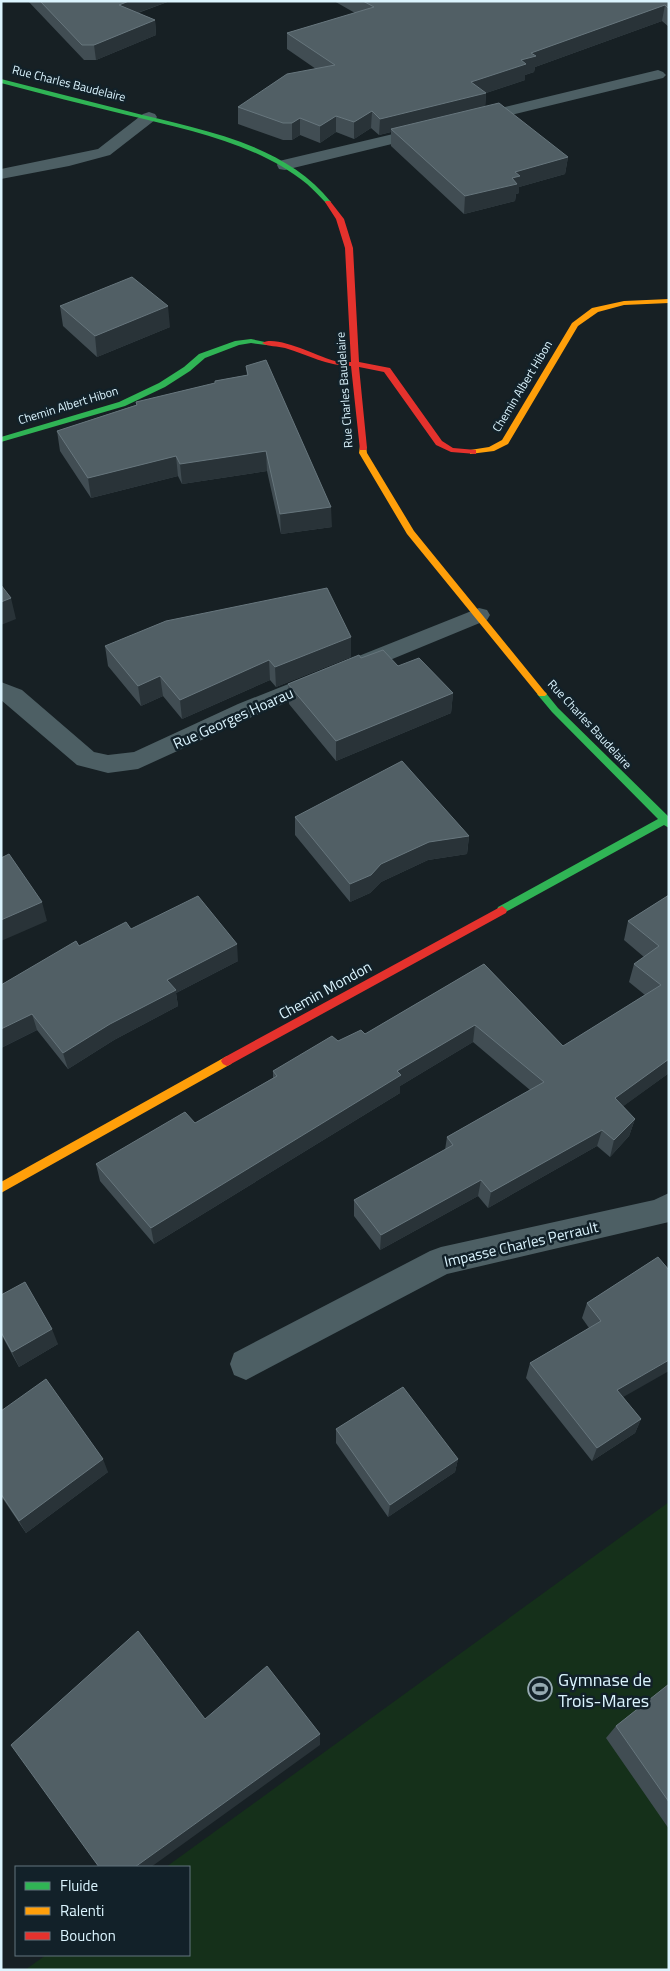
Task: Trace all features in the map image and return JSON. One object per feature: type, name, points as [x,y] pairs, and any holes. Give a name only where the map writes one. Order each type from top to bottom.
[{"type":"street","points":[[457,124],[658,75]]},
{"type":"street","name":"Rue Charles Baudelaire","points":[[1,81],[150,117],[215,135],[285,165],[320,191],[340,218],[349,248],[355,364],[363,453],[410,532],[555,710],[667,822]]},
{"type":"street","points":[[1,174],[104,152],[150,117]]},
{"type":"street","points":[[285,165],[438,128]]},
{"type":"street","name":"Chemin Albert Hibon","points":[[1,440],[122,404],[162,385],[187,369],[202,356],[238,343],[251,341],[284,345],[336,364],[355,364],[387,370],[441,447],[457,452],[476,453],[492,450],[505,442],[574,325],[595,310],[624,303],[669,301]]},
{"type":"street","name":"Rue Georges Hoarau","points":[[1,690],[14,696],[86,760],[108,764],[138,760],[246,710],[479,615]]},
{"type":"street","name":"Chemin Mondon","points":[[1,1188],[55,1156],[667,822]]},
{"type":"street","name":"Impasse Charles Perrault","points":[[246,1364],[441,1261],[660,1212],[669,1207]]},
{"type":"green space","name":"Gymnase de Trois-Mares","points":[[669,1502],[669,1970],[25,1970],[45,1956],[190,1956],[190,1866],[167,1866]]},
{"type":"building","points":[[40,1],[129,1],[119,5],[155,20],[94,45],[82,45]]},
{"type":"building","points":[[363,1],[669,1],[669,9],[665,5],[531,53],[536,56],[521,60],[526,64],[471,82],[486,93],[380,119],[372,111],[354,122],[336,116],[320,126],[300,118],[292,123],[283,123],[238,107],[287,74],[335,65],[287,33],[374,7]]},
{"type":"building","points":[[499,103],[568,157],[515,172],[520,176],[512,178],[517,184],[465,196],[391,129]]},
{"type":"building","points":[[132,277],[168,306],[95,336],[60,306]]},
{"type":"building","points":[[266,360],[331,507],[280,514],[266,451],[180,464],[176,456],[88,478],[57,431],[137,405],[136,402],[215,383],[215,381],[248,375],[246,366]]},
{"type":"building","points":[[1,585],[11,598],[1,602]]},
{"type":"building","points":[[327,588],[351,637],[275,667],[269,660],[180,700],[160,676],[138,686],[105,646],[166,621]]},
{"type":"building","points":[[383,650],[398,666],[419,658],[453,693],[336,741],[288,684],[359,655],[361,658]]},
{"type":"building","points":[[402,761],[469,836],[429,842],[381,864],[371,875],[350,884],[295,817]]},
{"type":"building","points":[[9,854],[42,902],[1,920],[1,858]]},
{"type":"building","points":[[669,895],[669,1059],[615,1098],[635,1119],[614,1140],[602,1130],[491,1192],[481,1180],[381,1235],[354,1200],[453,1145],[447,1137],[544,1082],[475,1025],[397,1071],[401,1075],[151,1228],[96,1164],[185,1112],[195,1123],[277,1076],[273,1071],[332,1036],[338,1041],[361,1030],[365,1034],[484,964],[563,1046],[661,985],[634,964],[659,946],[628,921]]},
{"type":"building","points":[[198,896],[237,944],[167,980],[176,990],[110,1024],[63,1053],[32,1014],[1,1029],[1,985],[76,941],[79,946],[126,922],[131,929]]},
{"type":"building","points":[[658,1257],[669,1270],[669,1360],[617,1390],[641,1419],[597,1448],[530,1363],[601,1321],[587,1303]]},
{"type":"building","points":[[25,1282],[52,1329],[12,1352],[1,1332],[1,1295]]},
{"type":"building","points":[[46,1379],[103,1459],[19,1521],[1,1494],[1,1411]]},
{"type":"building","points":[[403,1387],[458,1459],[390,1505],[336,1429]]},
{"type":"building","points":[[138,1631],[205,1719],[267,1666],[320,1734],[136,1866],[98,1866],[11,1745]]},
{"type":"building","points":[[669,1684],[669,1802],[616,1726]]},
{"type":"traffic: fast","points":[[1,81],[178,126],[236,143],[289,168],[311,184],[328,202]]},
{"type":"traffic: fast","points":[[1,440],[122,404],[162,385],[187,369],[202,356],[238,343],[251,341],[266,343]]},
{"type":"traffic: fast","points":[[542,694],[555,710],[669,824]]},
{"type":"traffic: fast","points":[[502,910],[665,820]]},
{"type":"traffic: slow","points":[[473,452],[491,449],[505,442],[575,325],[595,310],[624,303],[669,301]]},
{"type":"traffic: slow","points":[[363,448],[363,453],[410,532],[542,694]]},
{"type":"traffic: slow","points":[[1,1188],[227,1061]]},
{"type":"traffic: jam","points":[[328,202],[340,219],[349,248],[355,364],[363,448]]},
{"type":"traffic: jam","points":[[266,343],[284,345],[336,364],[355,364],[387,370],[439,443],[451,450],[473,452]]},
{"type":"traffic: jam","points":[[227,1061],[502,910]]},
{"type":"place","name":"Gymnase de Trois-Mares","points":[[540,1689]]}]
